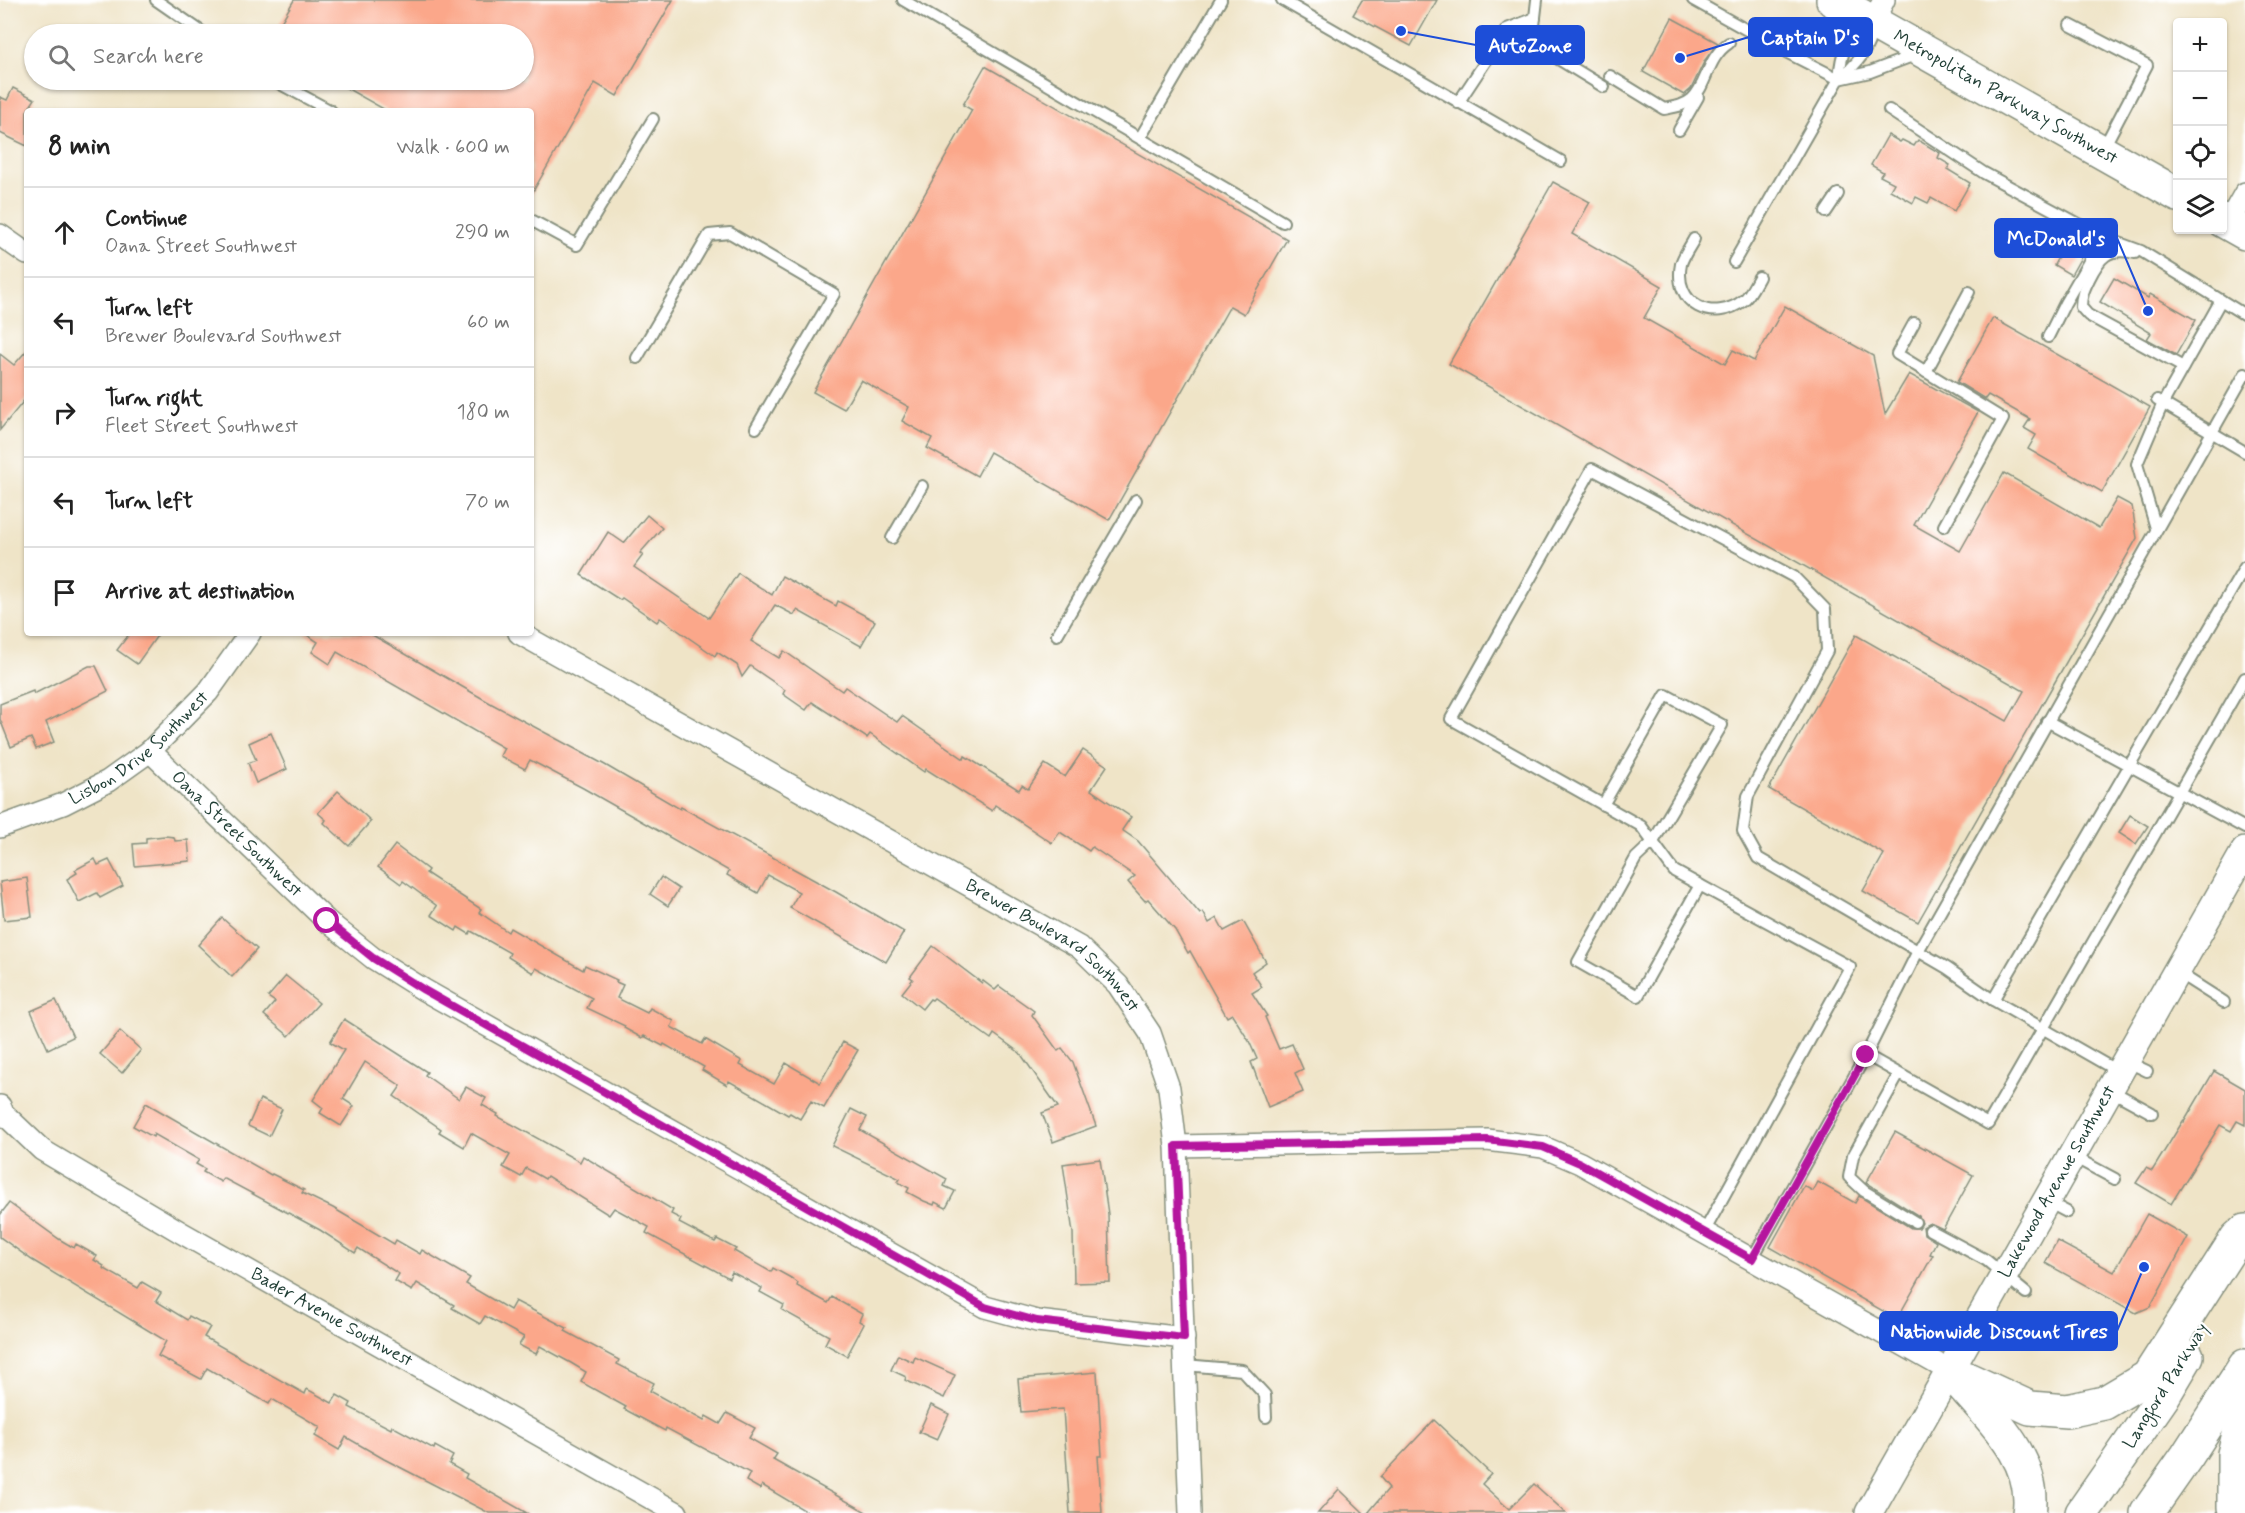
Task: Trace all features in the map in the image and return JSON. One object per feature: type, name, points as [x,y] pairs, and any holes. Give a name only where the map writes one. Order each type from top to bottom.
[{"type":"main road","name":"Metropolitan Parkway Southwest","points":[[1833,0],[1878,11],[1923,51],[2173,192]]},
{"type":"main road","points":[[1950,1371],[2030,1408],[2067,1411],[2104,1403],[2148,1377],[2237,1238],[2245,1231]]},
{"type":"main road","name":"Langford Parkway","points":[[2082,1513],[2162,1398],[2245,1256]]},
{"type":"main road","points":[[2147,1513],[2245,1366]]},
{"type":"main road","points":[[1950,1371],[2008,1440],[2025,1470],[2029,1513]]},
{"type":"main road","points":[[2236,1513],[2234,1454],[2245,1410]]},
{"type":"street","points":[[2232,226],[2245,193]]},
{"type":"street","points":[[0,235],[24,252]]},
{"type":"street","name":"Lisbon Drive Southwest","points":[[0,826],[63,804],[108,781],[150,751],[207,692],[248,636]]},
{"type":"street","name":"Brewer Boulevard Southwest","points":[[524,636],[1079,947],[1118,984],[1150,1033],[1169,1088],[1176,1146],[1190,1513]]},
{"type":"street","name":"Oana Street Southwest","points":[[150,751],[327,921],[373,958],[434,996],[985,1307],[1037,1321],[1184,1338]]},
{"type":"street","name":"Lakewood Avenue Southwest","points":[[1869,1513],[2005,1274],[2057,1207],[2072,1155],[2125,1073],[2176,972],[2241,866]]},
{"type":"street","name":"Bader Avenue Southwest","points":[[0,1106],[3,1113],[42,1150],[193,1239],[676,1513]]},
{"type":"street","points":[[1176,1146],[1487,1140],[1543,1147],[1580,1163],[1950,1371]]},
{"type":"lane","points":[[156,0],[191,24]]},
{"type":"lane","points":[[903,0],[1283,222]]},
{"type":"lane","points":[[1140,138],[1221,0]]},
{"type":"lane","points":[[1282,0],[1561,161]]},
{"type":"lane","points":[[1537,0],[1532,43],[1604,87]]},
{"type":"lane","points":[[1693,0],[1839,79],[1870,72],[1923,51]]},
{"type":"lane","points":[[1839,79],[1841,56],[1849,41],[1855,31],[1878,11]]},
{"type":"lane","points":[[1734,262],[1839,79],[1858,64],[1871,39],[1878,11]]},
{"type":"lane","points":[[1458,103],[1508,29],[1535,18]]},
{"type":"lane","points":[[2070,25],[2147,65],[2101,152]]},
{"type":"lane","points":[[1679,130],[1739,26]]},
{"type":"lane","points":[[1610,76],[1664,109],[1681,106],[1693,99],[1720,49],[1729,43]]},
{"type":"lane","points":[[292,90],[325,108]]},
{"type":"lane","points":[[1889,110],[1984,173],[2103,237],[2141,250],[2245,315]]},
{"type":"lane","points":[[534,222],[577,245],[653,120]]},
{"type":"lane","points":[[1826,212],[1838,195]]},
{"type":"lane","points":[[637,358],[709,235],[730,233],[790,268],[834,294],[756,428]]},
{"type":"lane","points":[[2048,337],[2075,284],[2103,237]]},
{"type":"lane","points":[[1694,239],[1681,263],[1681,281],[1688,300],[1706,312],[1725,311],[1745,299],[1760,277]]},
{"type":"lane","points":[[2150,256],[2112,252],[2100,259],[2081,295],[2081,307],[2088,315],[2183,367]]},
{"type":"lane","points":[[1926,372],[1969,292]]},
{"type":"lane","points":[[2156,528],[2137,464],[2160,401],[2183,367],[2221,300]]},
{"type":"lane","points":[[1914,323],[1897,354],[2003,420],[1944,526]]},
{"type":"lane","points":[[1752,1259],[1866,1055],[1918,951],[2245,374]]},
{"type":"lane","points":[[2160,401],[2245,452]]},
{"type":"lane","points":[[1704,1232],[1850,967],[1674,871],[1641,826],[1451,719],[1592,468],[1794,577],[1825,609],[1827,651],[1748,796],[1743,831],[1758,858],[1918,951],[2042,1029],[2125,1073],[2152,1113]]},
{"type":"lane","points":[[892,538],[922,486]]},
{"type":"lane","points":[[1057,635],[1136,500]]},
{"type":"lane","points":[[1993,1000],[2245,567]]},
{"type":"lane","points":[[1866,1055],[1988,1124],[2245,678]]},
{"type":"lane","points":[[1603,805],[1666,695],[1722,725],[1653,842],[1636,858],[1578,962],[1638,996],[1700,885]]},
{"type":"lane","points":[[2047,721],[2245,828]]},
{"type":"lane","points":[[2176,972],[2224,1002]]},
{"type":"lane","points":[[1899,1074],[1853,1156],[1850,1177],[1864,1191],[1915,1222]]},
{"type":"lane","points":[[2072,1155],[2115,1179]]},
{"type":"lane","points":[[1930,1230],[1986,1260],[2026,1293]]},
{"type":"lane","points":[[1185,1365],[1242,1370],[1265,1395],[1266,1417]]},
{"type":"building","points":[[294,0],[673,0],[617,96],[595,83],[534,190],[534,108],[382,108],[350,90],[534,90],[534,24],[280,24]]},
{"type":"building","points":[[1362,0],[1437,0],[1411,46],[1353,15]]},
{"type":"building","points":[[1672,18],[1718,43],[1705,60],[1691,89],[1684,95],[1643,72]]},
{"type":"building","points":[[985,66],[1287,239],[1244,314],[1230,306],[1109,520],[990,452],[977,476],[927,448],[932,438],[902,421],[909,407],[861,380],[844,409],[813,392],[972,110],[963,105]]},
{"type":"building","points":[[13,88],[35,99],[29,108],[24,108],[24,145],[0,133],[0,97],[7,100]]},
{"type":"building","points":[[1888,135],[1914,146],[1918,140],[1940,153],[1938,158],[1950,165],[1947,169],[1970,183],[1954,211],[1931,198],[1928,203],[1916,197],[1913,203],[1890,190],[1894,183],[1880,176],[1883,172],[1871,165]]},
{"type":"building","points":[[1553,182],[1590,202],[1572,234],[1662,286],[1644,318],[1725,364],[1733,350],[1754,361],[1785,306],[1873,356],[1885,414],[1909,374],[1978,412],[1914,525],[1960,551],[2004,473],[2099,528],[2117,498],[2132,506],[2137,538],[1918,922],[1863,891],[1884,854],[1769,789],[1856,635],[2007,721],[2024,691],[1449,364]]},
{"type":"building","points":[[2067,240],[2085,250],[2071,275],[2054,265]]},
{"type":"building","points":[[2114,278],[2148,298],[2150,294],[2196,320],[2176,355],[2147,339],[2151,333],[2100,302]]},
{"type":"building","points":[[1993,318],[2150,407],[2102,492],[2028,449],[2036,435],[2024,428],[2030,419],[1988,395],[1985,399],[1957,382]]},
{"type":"building","points":[[24,353],[24,401],[0,430],[0,354],[14,365]]},
{"type":"building","points":[[647,515],[662,528],[640,553],[643,555],[634,567],[709,618],[738,573],[772,595],[782,576],[836,606],[838,601],[875,621],[861,646],[797,610],[794,615],[775,605],[751,641],[779,658],[784,651],[842,691],[845,687],[897,722],[902,716],[964,759],[965,756],[1019,790],[1022,785],[1028,789],[1045,764],[1065,777],[1083,750],[1107,766],[1091,790],[1131,817],[1122,830],[1138,841],[1200,914],[1203,912],[1209,923],[1217,918],[1224,931],[1243,921],[1266,962],[1252,972],[1262,987],[1252,993],[1267,1016],[1265,1017],[1279,1049],[1292,1044],[1303,1069],[1295,1073],[1303,1092],[1268,1107],[1251,1062],[1257,1059],[1249,1041],[1232,1014],[1227,1017],[1190,951],[1188,953],[1175,930],[1148,899],[1145,901],[1128,882],[1135,876],[1092,847],[1089,851],[1060,832],[1052,843],[995,805],[992,811],[926,769],[924,772],[870,734],[867,738],[812,702],[806,710],[783,694],[785,690],[750,666],[742,677],[737,665],[717,652],[715,656],[660,618],[657,622],[622,598],[620,600],[581,575],[608,532],[624,543]]},
{"type":"building","points":[[128,636],[157,636],[137,664],[117,650]]},
{"type":"building","points":[[309,636],[374,636],[492,704],[605,765],[680,809],[681,807],[836,892],[904,932],[886,962],[790,908],[799,892],[768,875],[758,893],[727,875],[729,871],[583,788],[530,760],[525,769],[500,756],[504,748],[337,652],[330,664],[312,652],[318,642]]},
{"type":"building","points":[[89,666],[96,666],[108,691],[46,722],[54,742],[36,749],[31,738],[11,747],[0,719],[0,704],[33,691],[34,694]]},
{"type":"building","points":[[271,733],[287,769],[256,783],[248,763],[256,760],[249,743]]},
{"type":"building","points":[[338,791],[371,821],[349,846],[324,823],[326,820],[318,813]]},
{"type":"building","points":[[2130,815],[2148,826],[2136,844],[2119,833]]},
{"type":"building","points":[[174,837],[175,841],[188,840],[190,861],[135,866],[133,844],[146,843],[146,838]]},
{"type":"building","points":[[395,845],[428,870],[426,873],[481,909],[479,912],[508,932],[510,928],[583,970],[585,965],[617,980],[616,982],[623,985],[617,998],[647,1013],[650,1008],[674,1021],[671,1027],[702,1044],[705,1039],[742,1061],[740,1065],[774,1084],[786,1063],[820,1083],[843,1042],[858,1050],[824,1108],[811,1101],[800,1119],[790,1113],[788,1115],[729,1081],[727,1085],[702,1070],[704,1067],[664,1044],[663,1046],[644,1036],[642,1038],[624,1028],[625,1026],[587,1008],[592,998],[536,968],[533,973],[508,957],[510,953],[471,931],[469,934],[458,927],[456,931],[431,915],[437,906],[403,881],[401,884],[378,867]]},
{"type":"building","points":[[95,859],[98,865],[109,860],[123,886],[100,898],[97,893],[79,902],[67,879],[77,873],[75,870]]},
{"type":"building","points":[[661,877],[679,889],[668,906],[650,894]]},
{"type":"building","points":[[27,878],[32,917],[4,920],[0,882]]},
{"type":"building","points":[[222,918],[257,949],[232,977],[198,945]]},
{"type":"building","points":[[933,946],[982,983],[983,981],[995,990],[999,986],[1034,1011],[1032,1015],[1058,1051],[1062,1048],[1073,1062],[1096,1126],[1053,1142],[1042,1113],[1058,1107],[1020,1053],[994,1034],[991,1039],[934,998],[930,999],[922,1009],[902,993],[913,979],[910,977]]},
{"type":"building","points":[[286,976],[319,1003],[289,1036],[264,1015],[275,1002],[268,997]]},
{"type":"building","points":[[56,1000],[73,1037],[48,1049],[31,1011]]},
{"type":"building","points":[[344,1019],[427,1072],[425,1075],[459,1099],[466,1087],[486,1098],[482,1105],[498,1114],[497,1116],[580,1162],[583,1156],[673,1210],[671,1214],[681,1219],[679,1223],[715,1242],[717,1239],[736,1249],[734,1251],[771,1272],[773,1268],[798,1283],[797,1286],[828,1303],[832,1297],[862,1314],[859,1321],[864,1324],[847,1356],[825,1344],[829,1336],[782,1310],[784,1305],[760,1292],[762,1288],[732,1272],[729,1278],[646,1233],[649,1227],[614,1208],[609,1215],[547,1176],[545,1179],[526,1168],[521,1177],[503,1167],[510,1155],[471,1133],[464,1147],[439,1132],[441,1129],[394,1096],[401,1086],[365,1062],[343,1099],[354,1106],[341,1126],[320,1113],[323,1108],[313,1100],[344,1050],[330,1042]]},
{"type":"building","points":[[120,1031],[141,1050],[122,1073],[100,1054]]},
{"type":"building","points":[[2214,1071],[2245,1089],[2245,1125],[2237,1121],[2231,1131],[2220,1125],[2171,1204],[2136,1183],[2146,1168],[2152,1171]]},
{"type":"building","points":[[260,1099],[282,1109],[269,1136],[248,1126]]},
{"type":"building","points":[[146,1103],[271,1175],[304,1190],[302,1193],[333,1208],[394,1244],[396,1240],[420,1254],[422,1250],[470,1278],[466,1284],[510,1310],[515,1301],[567,1328],[565,1331],[619,1360],[617,1364],[654,1383],[650,1391],[704,1421],[706,1416],[720,1424],[727,1413],[755,1428],[749,1438],[777,1454],[773,1460],[868,1513],[809,1513],[762,1485],[760,1489],[746,1481],[750,1473],[666,1428],[665,1431],[624,1409],[626,1407],[581,1382],[586,1372],[571,1363],[540,1346],[536,1354],[519,1345],[524,1337],[485,1316],[480,1324],[452,1308],[454,1305],[417,1283],[412,1291],[395,1281],[399,1274],[358,1248],[355,1253],[320,1230],[223,1178],[221,1182],[203,1172],[205,1169],[196,1164],[199,1160],[154,1134],[153,1137],[133,1126]]},
{"type":"building","points":[[851,1109],[867,1117],[860,1130],[947,1179],[944,1186],[955,1191],[946,1208],[935,1202],[934,1205],[924,1201],[907,1192],[909,1188],[898,1182],[900,1179],[832,1146]]},
{"type":"building","points":[[1895,1132],[1973,1175],[1943,1229],[1930,1223],[1923,1227],[1924,1234],[1936,1242],[1930,1254],[1933,1255],[1897,1319],[1770,1247],[1804,1186],[1813,1191],[1818,1182],[1855,1203],[1859,1196],[1911,1228],[1919,1228],[1922,1223],[1919,1216],[1866,1183]]},
{"type":"building","points":[[1100,1159],[1108,1214],[1110,1282],[1074,1283],[1073,1233],[1063,1164]]},
{"type":"building","points":[[9,1203],[59,1239],[74,1248],[76,1244],[97,1256],[94,1260],[104,1266],[103,1268],[138,1288],[142,1282],[161,1293],[156,1301],[187,1320],[189,1316],[210,1327],[204,1337],[305,1394],[307,1389],[332,1403],[337,1395],[351,1403],[349,1407],[391,1429],[392,1426],[434,1449],[435,1446],[453,1456],[449,1464],[467,1474],[465,1478],[527,1513],[489,1513],[346,1437],[339,1450],[315,1436],[320,1427],[272,1399],[269,1404],[207,1368],[201,1379],[158,1356],[166,1341],[32,1260],[0,1237],[0,1215]]},
{"type":"building","points":[[2147,1214],[2188,1237],[2150,1307],[2136,1313],[2045,1263],[2057,1241],[2114,1272]]},
{"type":"building","points":[[898,1355],[913,1362],[915,1357],[955,1375],[944,1398],[905,1380],[906,1377],[891,1370]]},
{"type":"building","points":[[1097,1372],[1102,1456],[1098,1456],[1102,1513],[1070,1513],[1063,1409],[1021,1412],[1018,1379]]},
{"type":"building","points":[[931,1405],[949,1414],[937,1440],[919,1432]]},
{"type":"building","points":[[1434,1420],[1491,1474],[1482,1484],[1509,1509],[1534,1484],[1566,1513],[1368,1513],[1389,1488],[1380,1477]]},
{"type":"building","points":[[1339,1489],[1364,1513],[1318,1513]]},
{"type":"place","name":"AutoZone","points":[[1401,31]]},
{"type":"place","name":"Captain D's","points":[[1680,58]]},
{"type":"place","name":"McDonald's","points":[[2148,311]]},
{"type":"place","name":"Nationwide Discount Tires","points":[[2144,1267]]},
{"type":"route","points":[[327,921],[373,958],[424,990],[985,1307],[1037,1321],[1184,1338],[1176,1146],[1487,1140],[1543,1147],[1580,1163],[1752,1259],[1866,1055]]}]
